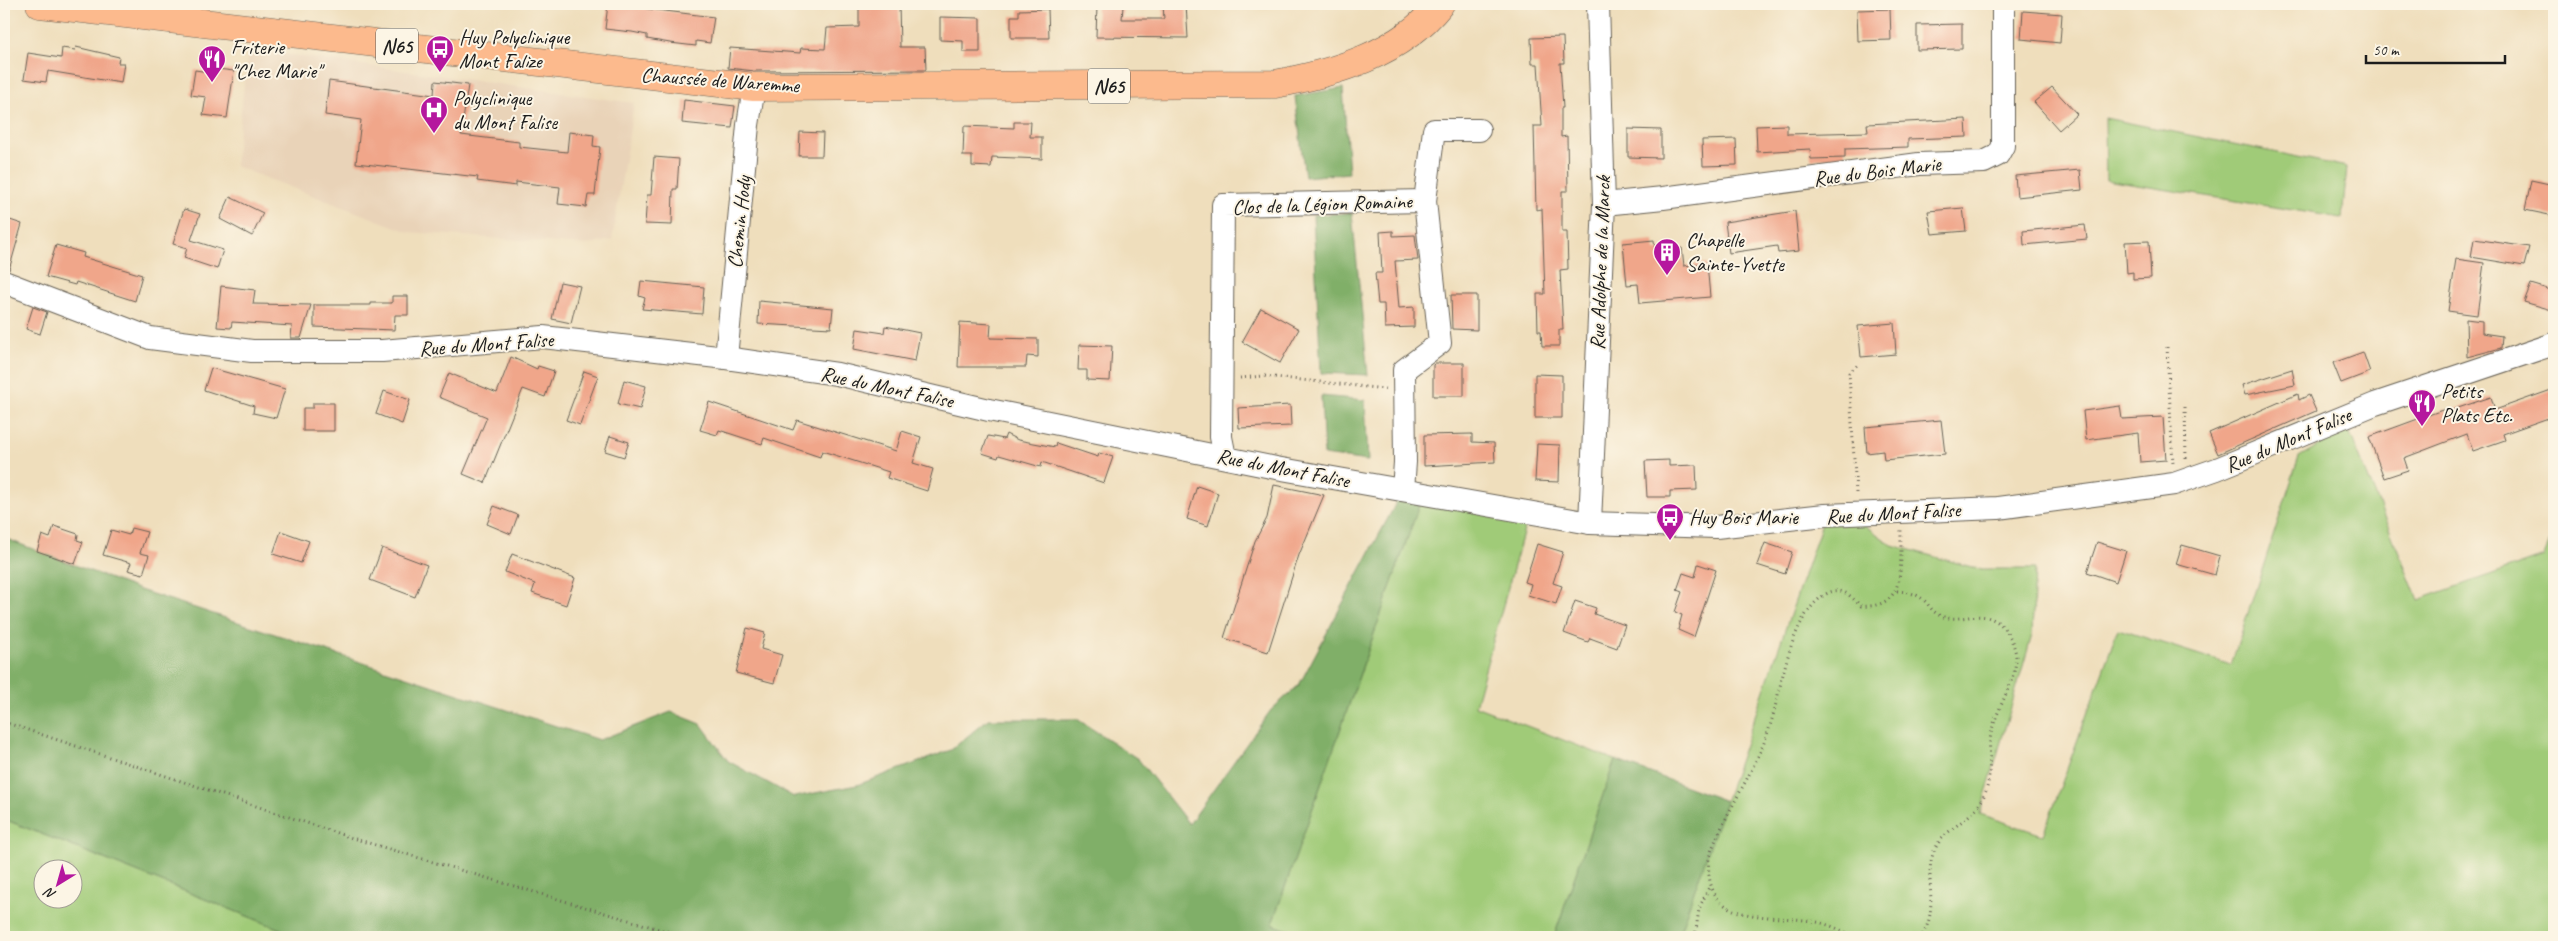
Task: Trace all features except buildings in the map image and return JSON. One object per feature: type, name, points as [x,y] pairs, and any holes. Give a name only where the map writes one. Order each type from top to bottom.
[{"type":"main road","name":"Chaussée de Waremme","points":[[40,4],[754,87],[1275,84],[1318,76],[1379,52],[1418,26],[1440,4]]},
{"type":"street","name":"Rue Adolphe de la Marck","points":[[1590,523],[1604,204],[1598,4]]},
{"type":"street","name":"Rue du Bois Marie","points":[[1604,204],[1673,197],[1919,164],[1984,162],[1998,155],[2004,146],[2003,4]]},
{"type":"street","name":"Chemin Hody","points":[[726,358],[748,125],[754,87]]},
{"type":"street","points":[[1425,201],[1434,130],[1479,130]]},
{"type":"street","name":"Clos de la Légion Romaine","points":[[1225,457],[1221,437],[1223,205],[1425,201],[1440,343],[1404,370],[1403,490]]},
{"type":"street","name":"Rue du Mont Falise","points":[[4,282],[150,338],[252,351],[382,351],[542,337],[726,358],[837,374],[989,410],[1225,457],[1590,523],[1716,526],[1858,514],[1998,508],[2181,482],[2375,404],[2554,344]]},
{"type":"path","points":[[2167,347],[2181,482]]},
{"type":"path","points":[[1857,365],[1849,373],[1858,514]]},
{"type":"path","points":[[1222,379],[1264,376],[1369,388],[1405,389]]},
{"type":"path","points":[[2181,482],[2185,407]]},
{"type":"path","points":[[1855,937],[1814,921],[1758,915],[1729,908],[1714,896],[1708,872],[1709,857],[1758,758],[1777,704],[1792,644],[1802,620],[1815,603],[1827,593],[1838,590],[1848,592],[1861,606],[1887,603],[1897,591],[1902,512]]},
{"type":"path","points":[[1897,591],[1915,593],[1924,598],[1941,616],[1957,618],[1977,615],[1996,620],[2003,626],[2009,636],[2016,660],[1990,739],[1990,773],[1983,796],[1978,806],[1942,839],[1933,853],[1930,872],[1933,896],[1927,927],[1921,937]]},
{"type":"path","points":[[4,722],[352,838],[686,937]]},
{"type":"path","points":[[1695,937],[1699,909],[1710,885]]},
{"type":"shaded area","name":"Polyclinique du Mont Falise","points":[[248,49],[634,103],[612,240],[587,245],[409,232],[235,166]]},
{"type":"green space","points":[[1343,88],[1349,173],[1305,177],[1295,96]]},
{"type":"green space","points":[[2105,118],[2347,167],[2342,218],[2106,180]]},
{"type":"green space","points":[[1352,213],[1368,375],[1321,373],[1313,215]]},
{"type":"green space","points":[[1321,396],[1365,400],[1368,461],[1324,455]]},
{"type":"green space","points":[[2348,428],[2418,600],[2544,556],[2554,532],[2554,937],[1678,937],[1825,515],[1860,522],[1892,545],[1979,569],[2035,569],[2032,635],[1980,814],[2043,835],[2118,629],[2231,665],[2299,457]]},
{"type":"green space","points":[[1403,490],[1423,494],[1272,924],[1306,937],[300,937],[4,819],[4,538],[140,590],[599,740],[671,712],[701,724],[728,761],[794,797],[857,785],[951,750],[988,719],[1077,719],[1138,759],[1189,824],[1271,710],[1299,685]]},
{"type":"green space","points":[[1423,494],[1529,512],[1475,706],[1615,760],[1554,937],[1306,937],[1272,924]]},
{"type":"green space","points":[[1615,760],[1726,801],[1678,937],[1554,937]]},
{"type":"green space","points":[[4,819],[300,937],[4,937]]},
{"type":"place","name":"Huy Polyclinique Mont Falize","points":[[440,73]]},
{"type":"place","name":"Friterie \"Chez Marie\"","points":[[212,83]]},
{"type":"place","name":"Polyclinique du Mont Falise","points":[[434,134]]},
{"type":"place","name":"Chapelle Sainte-Yvette","points":[[1667,276]]},
{"type":"place","name":"Petits Plats Etc.","points":[[2422,427]]},
{"type":"place","name":"Huy Bois Marie","points":[[1670,541]]}]
